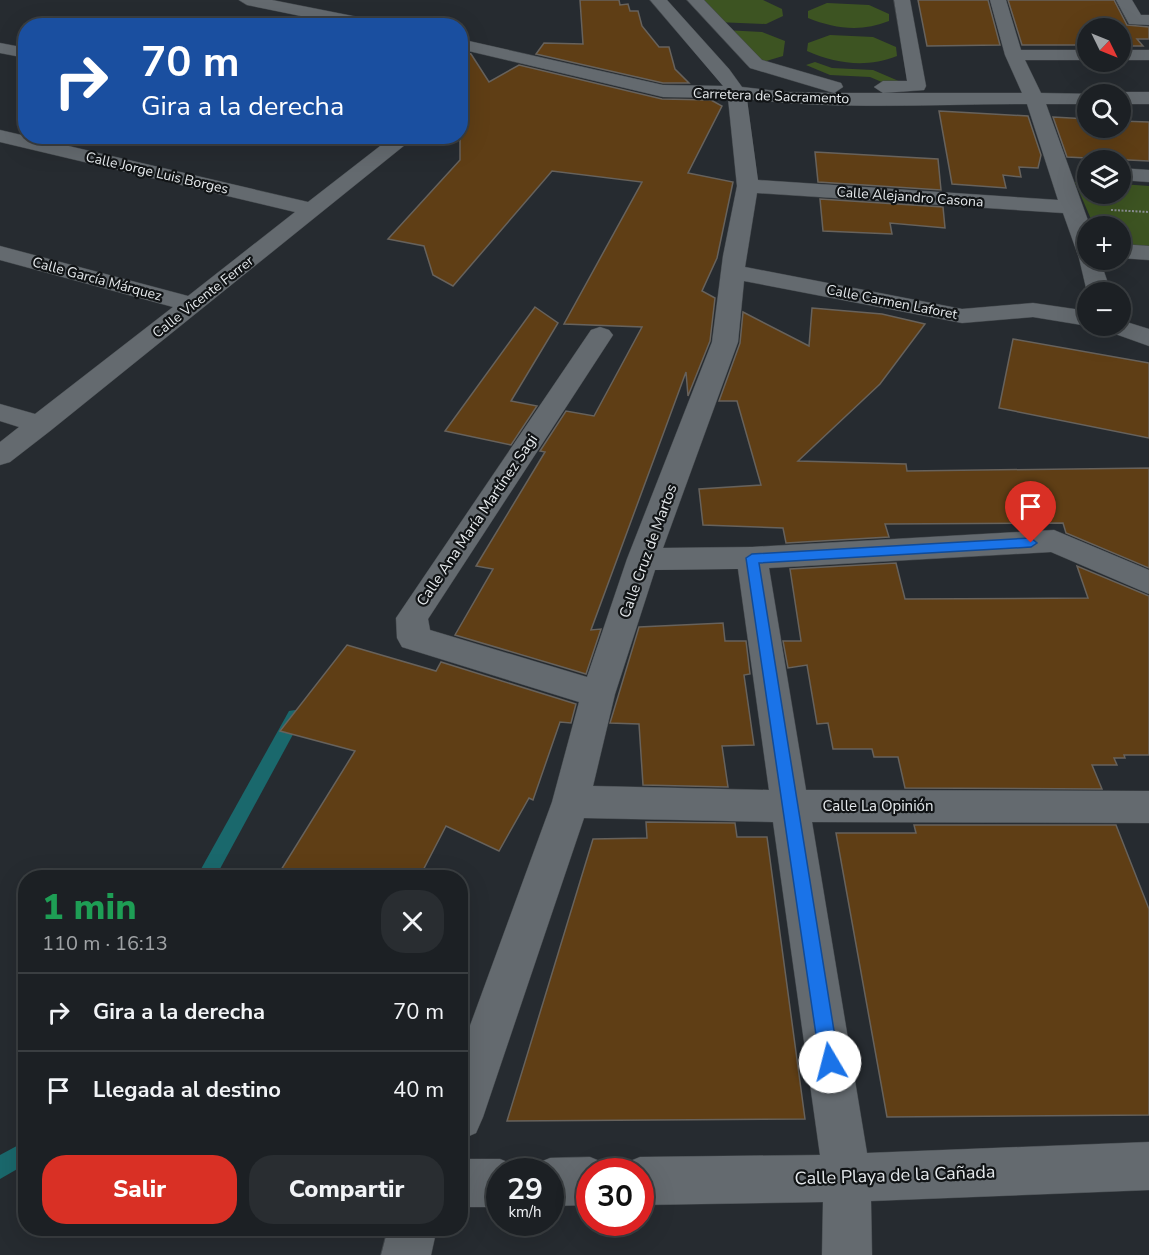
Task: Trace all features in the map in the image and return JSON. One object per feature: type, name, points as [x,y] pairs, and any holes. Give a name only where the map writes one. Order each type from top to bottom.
[{"type":"street","points":[[247,0],[343,18]]},
{"type":"street","points":[[658,0],[736,92]]},
{"type":"street","points":[[695,0],[756,64],[832,87],[911,93]]},
{"type":"street","points":[[894,0],[911,93]]},
{"type":"street","points":[[902,0],[917,86],[911,93]]},
{"type":"street","points":[[998,0],[1014,55],[1068,171],[1071,207],[1077,223]]},
{"type":"street","points":[[1124,0],[1135,20],[1149,20]]},
{"type":"street","points":[[349,18],[362,6]]},
{"type":"street","name":"Carretera de Sacramento","points":[[468,46],[663,91],[736,92],[785,98],[911,93],[1077,98]]},
{"type":"street","points":[[0,48],[18,51]]},
{"type":"street","points":[[1014,55],[1077,55]]},
{"type":"street","points":[[1131,55],[1149,55]]},
{"type":"street","name":"Calle Cruz de Martos","points":[[468,1095],[571,802],[598,694],[643,559],[725,342],[733,272],[748,186],[736,92]]},
{"type":"street","points":[[1131,98],[1149,98]]},
{"type":"street","name":"Calle Jorge Luis Borges","points":[[0,136],[18,140]]},
{"type":"street","name":"Calle Jorge Luis Borges","points":[[34,144],[314,210]]},
{"type":"street","name":"Calle Vicente Ferrer","points":[[0,456],[396,144]]},
{"type":"street","points":[[1131,175],[1149,176]]},
{"type":"street","name":"Calle Alejandro Casona","points":[[748,186],[1071,207]]},
{"type":"street","points":[[1131,252],[1149,253]]},
{"type":"street","name":"Calle García Márquez","points":[[0,253],[193,305]]},
{"type":"street","name":"Calle Carmen Laforet","points":[[733,272],[962,316],[1033,310],[1077,317]]},
{"type":"street","points":[[1131,331],[1149,338]]},
{"type":"street","name":"Calle Ana María Martínez Sagi","points":[[598,694],[414,638],[412,618],[600,335]]},
{"type":"street","points":[[0,412],[40,425]]},
{"type":"street","points":[[643,559],[752,558],[1054,541],[1149,583]]},
{"type":"street","points":[[752,558],[792,806],[847,1178],[847,1255]]},
{"type":"street","name":"Calle La Opinión","points":[[571,802],[792,806],[1149,807]]},
{"type":"street","name":"Calle Playa de la Cañada","points":[[654,1180],[847,1178],[1149,1166]]},
{"type":"street","points":[[468,1183],[486,1183]]},
{"type":"street","points":[[406,1255],[411,1236]]},
{"type":"green space","points":[[695,0],[763,0],[782,9],[783,16],[766,24],[716,22]]},
{"type":"green space","points":[[827,3],[869,5],[889,14],[889,21],[869,27],[848,28],[828,25],[808,18],[808,11]]},
{"type":"green space","points":[[724,30],[762,32],[785,41],[783,56],[756,64]]},
{"type":"green space","points":[[830,35],[873,37],[896,47],[897,56],[874,62],[852,63],[829,59],[807,51],[808,43]]},
{"type":"green space","points":[[815,62],[832,68],[873,70],[901,82],[896,88],[870,77],[830,75],[806,65]]},
{"type":"green space","points":[[1131,185],[1149,186],[1149,247],[1131,246],[1131,216],[1090,216],[1084,204],[1131,204]]},
{"type":"building","points":[[580,0],[619,0],[620,5],[628,4],[630,11],[638,11],[642,26],[659,47],[669,47],[675,69],[689,83],[663,83],[536,54],[544,43],[583,44]]},
{"type":"building","points":[[918,0],[988,0],[1000,45],[927,46]]},
{"type":"building","points":[[1008,0],[1114,0],[1123,18],[1077,18],[1077,45],[1022,45]]},
{"type":"building","points":[[1131,25],[1149,27],[1149,39],[1137,39],[1143,46],[1131,46]]},
{"type":"building","points":[[468,53],[471,54],[489,82],[519,65],[662,99],[711,100],[722,106],[688,173],[733,182],[717,258],[702,291],[715,298],[710,341],[688,396],[686,372],[591,630],[601,629],[586,674],[455,635],[493,569],[476,566],[545,452],[540,451],[566,411],[594,416],[642,327],[564,324],[642,182],[552,171],[453,286],[433,275],[424,246],[388,239],[460,160],[460,144],[468,144]]},
{"type":"building","points":[[939,111],[1028,116],[1041,155],[1038,168],[1019,167],[1021,177],[1003,175],[1006,188],[952,184]]},
{"type":"building","points":[[1053,117],[1077,118],[1077,138],[1131,138],[1131,121],[1149,122],[1149,161],[1131,160],[1131,150],[1077,150],[1077,157],[1067,157]]},
{"type":"building","points":[[815,152],[938,159],[941,190],[818,182]]},
{"type":"building","points":[[820,199],[943,207],[945,228],[890,223],[892,234],[823,231]]},
{"type":"building","points":[[535,307],[558,323],[511,401],[537,406],[511,445],[445,431]]},
{"type":"building","points":[[812,308],[882,314],[925,324],[880,384],[798,461],[906,464],[907,471],[1149,468],[1149,568],[1066,533],[1063,523],[885,524],[889,537],[786,543],[783,528],[703,525],[699,489],[761,485],[737,401],[719,401],[740,343],[743,312],[809,346]]},
{"type":"building","points":[[1013,339],[1149,363],[1149,438],[999,408]]},
{"type":"building","points":[[896,563],[905,599],[1088,598],[1077,566],[1149,596],[1149,755],[1124,755],[1125,758],[1114,758],[1117,765],[1092,765],[1102,789],[905,788],[898,757],[874,757],[872,749],[833,749],[828,723],[817,724],[807,665],[788,668],[783,641],[801,641],[790,569]]},
{"type":"building","points":[[723,623],[725,641],[746,641],[750,674],[744,675],[754,745],[722,746],[728,787],[643,785],[639,724],[610,723],[639,627]]},
{"type":"building","points":[[347,645],[436,671],[441,662],[576,704],[571,723],[560,722],[533,800],[529,798],[499,851],[446,826],[423,870],[281,870],[355,751],[280,731]]},
{"type":"building","points":[[646,822],[735,823],[737,837],[767,837],[805,1119],[507,1121],[593,839],[647,838]]},
{"type":"building","points":[[914,825],[1116,825],[1149,909],[1149,1115],[887,1117],[836,833],[916,833]]},
{"type":"waterway","points":[[209,870],[295,716]]},
{"type":"waterway","points":[[0,1168],[18,1156]]},
{"type":"route","points":[[830,1062],[752,558],[1031,543]]}]
